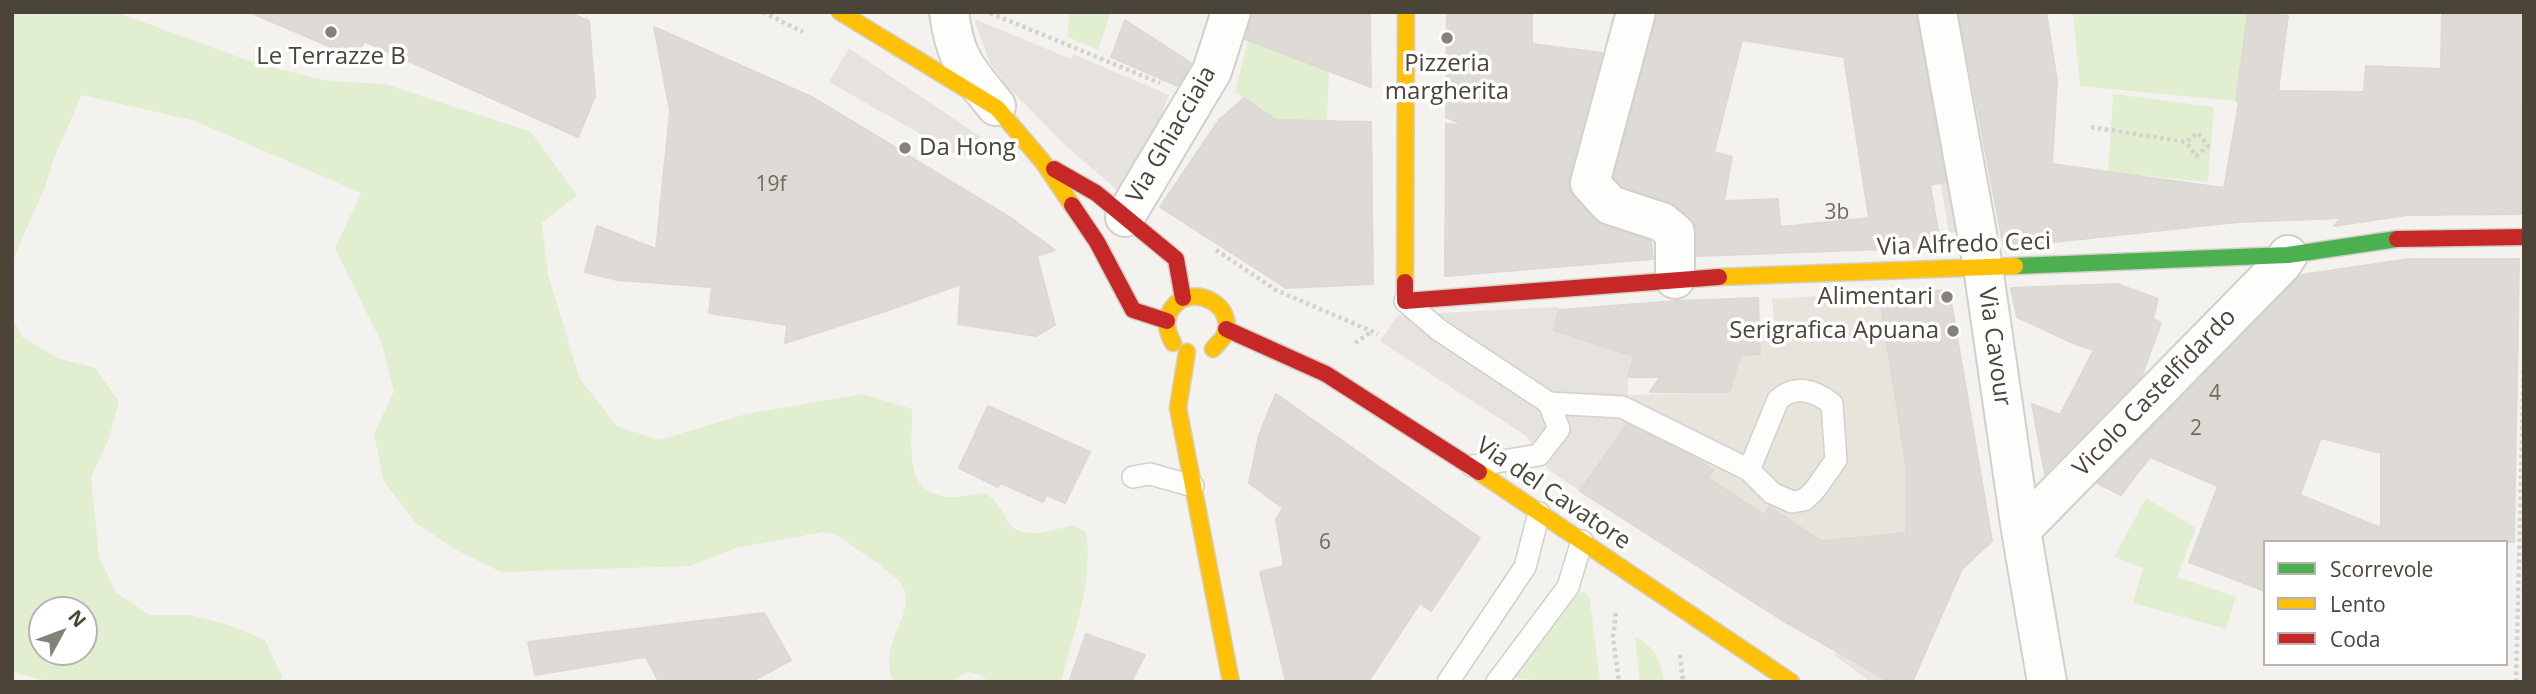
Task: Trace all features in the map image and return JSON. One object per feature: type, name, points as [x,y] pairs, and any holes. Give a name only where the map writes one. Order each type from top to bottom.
[{"type":"main road","points":[[840,12],[997,108],[1043,162],[1097,242],[1133,310],[1167,321]]},
{"type":"main road","points":[[1405,300],[1406,12]]},
{"type":"main road","points":[[1043,162],[1096,193],[1176,259],[1183,298]]},
{"type":"main road","name":"Via Alfredo Ceci","points":[[1405,300],[1675,279],[2288,255],[2407,237],[2524,237]]},
{"type":"main road","points":[[1206,352],[1215,348],[1222,340],[1226,329],[1224,313],[1209,297],[1198,294],[1183,298],[1175,303],[1167,321],[1171,340],[1186,352],[1178,408],[1231,682]]},
{"type":"main road","name":"Via del Cavatore","points":[[1226,329],[1326,374],[1471,466],[1791,682]]},
{"type":"main road","name":"Via del Cavatore","points":[[1186,352],[1196,355],[1206,352],[1284,354]]},
{"type":"street","points":[[948,12],[952,36],[960,57],[997,108]]},
{"type":"street","name":"Via Ghiacciaia","points":[[1125,217],[1212,71],[1231,12]]},
{"type":"street","points":[[1636,12],[1590,183],[1609,205],[1662,222],[1675,233],[1675,279]]},
{"type":"street","name":"Via Cavour","points":[[1937,12],[1983,267],[2021,530],[2047,682]]},
{"type":"street","name":"Vicolo Castelfidardo","points":[[2021,530],[2288,255]]},
{"type":"lane","points":[[1405,300],[1439,330],[1549,403],[1622,407],[1749,470],[1772,493],[1792,502],[1804,500],[1814,491],[1836,460],[1832,404],[1822,396],[1798,388],[1786,392],[1778,400],[1749,470]]},
{"type":"lane","points":[[1471,466],[1539,455],[1559,429],[1549,403]]},
{"type":"lane","points":[[1133,477],[1150,474],[1192,486]]},
{"type":"lane","points":[[1448,682],[1525,567],[1539,513]]},
{"type":"lane","points":[[1497,682],[1568,587],[1582,541]]},
{"type":"path","points":[[989,12],[1196,98]]},
{"type":"path","points":[[2091,127],[2186,142],[2199,133],[2208,146],[2196,156],[2186,142]]},
{"type":"path","points":[[1211,246],[1276,290],[1381,335]]},
{"type":"path","points":[[2516,682],[2524,356]]},
{"type":"path","points":[[1619,682],[1613,637],[1620,567]]},
{"type":"shaded area","points":[[1912,12],[1925,12],[1962,231],[1949,233]]},
{"type":"shaded area","points":[[974,19],[1071,59],[1073,54],[1169,95],[1163,110],[1172,115],[1166,128],[1118,191],[1064,144],[1007,86],[990,63]]},
{"type":"shaded area","points":[[849,48],[982,138],[976,151],[961,157],[829,82]]},
{"type":"shaded area","points":[[1879,292],[1906,463],[1906,550],[1889,682],[1871,682],[1835,656],[1845,614],[1792,521],[1770,507],[1764,515],[1708,478],[1713,470],[1692,456],[1627,424],[1628,395],[1729,392],[1737,369],[1738,355],[1760,353],[1759,330],[1775,329],[1772,299]],"holes":[[[1878,535],[1881,555],[1839,558],[1848,538]]]},
{"type":"shaded area","points":[[1559,307],[1555,330],[1634,356],[1628,378],[1627,424],[1580,491],[1549,470],[1526,436],[1380,341],[1398,315]]},
{"type":"green space","points":[[12,12],[116,12],[255,63],[328,81],[385,84],[531,132],[577,195],[542,223],[548,275],[580,379],[617,426],[659,440],[746,414],[863,394],[912,409],[914,468],[918,480],[926,490],[957,497],[985,493],[997,503],[1009,523],[1022,532],[1040,533],[1073,525],[1086,532],[1088,551],[1085,589],[1061,682],[988,682],[982,675],[968,672],[950,682],[894,682],[890,655],[905,608],[903,587],[878,563],[830,533],[735,548],[690,566],[501,572],[458,551],[416,523],[384,482],[374,434],[394,391],[382,344],[335,248],[361,193],[195,121],[82,95],[12,262]]},
{"type":"green space","points":[[1070,12],[1111,12],[1098,50],[1067,37]]},
{"type":"green space","points":[[2073,12],[2289,12],[2288,16],[2248,13],[2236,101],[2080,86]]},
{"type":"green space","points":[[1248,40],[1329,70],[1327,121],[1306,139],[1235,92]]},
{"type":"green space","points":[[2113,94],[2214,107],[2208,182],[2108,172]]},
{"type":"green space","points":[[12,316],[22,337],[57,358],[95,368],[119,402],[108,441],[91,477],[99,557],[116,592],[149,615],[190,615],[229,625],[265,640],[282,676],[281,682],[50,682],[12,672]]},
{"type":"green space","points":[[2146,498],[2196,528],[2177,577],[2236,597],[2226,629],[2133,603],[2143,568],[2114,557]]},
{"type":"green space","points":[[1582,592],[1586,593],[1590,600],[1600,682],[1533,682],[1513,678],[1576,597]]},
{"type":"green space","points":[[1635,637],[1648,645],[1656,655],[1664,682],[1640,682]]},
{"type":"building","points":[[249,12],[568,12],[589,21],[595,96],[578,137],[364,41],[357,58]]},
{"type":"building","points":[[1252,12],[1370,12],[1371,87],[1245,39]]},
{"type":"building","points":[[1447,12],[1532,12],[1532,44],[1602,53],[1569,177],[1569,187],[1574,198],[1603,226],[1651,241],[1653,259],[1445,276],[1446,124],[1464,125],[1446,117]]},
{"type":"building","points":[[1657,12],[1916,12],[1945,182],[1930,185],[1941,247],[1697,256],[1697,232],[1689,216],[1669,201],[1622,186],[1614,177]],"holes":[[[1742,40],[1844,57],[1869,218],[1780,227],[1778,199],[1724,201],[1732,157],[1714,152]]]},
{"type":"building","points":[[1959,12],[2046,12],[2057,81],[2052,164],[2224,188],[2239,103],[2236,101],[2248,13],[2288,16],[2278,91],[2364,92],[2366,66],[2441,69],[2442,12],[2524,12],[2521,214],[2407,215],[2334,226],[2342,218],[2238,222],[2045,243],[2003,244]]},
{"type":"building","points":[[1125,20],[1191,63],[1178,86],[1111,57]]},
{"type":"building","points":[[654,27],[814,98],[1008,216],[1055,250],[1037,256],[1055,325],[1036,336],[958,324],[961,284],[785,343],[787,325],[709,313],[712,287],[617,280],[585,272],[597,226],[656,249],[670,111]]},
{"type":"building","points":[[1244,98],[1276,120],[1371,122],[1373,284],[1286,288],[1160,207],[1219,120]]},
{"type":"building","points":[[2409,259],[2519,259],[2514,542],[2263,540],[2263,590],[2189,562],[2218,486],[2150,457],[2121,495],[2097,483],[2301,275]],"holes":[[[2321,438],[2381,453],[2381,528],[2300,495]]]},
{"type":"building","points":[[2117,284],[2158,299],[2153,319],[2161,323],[2142,375],[2045,474],[2032,404],[2060,415],[2094,350],[2017,317],[2011,288]]},
{"type":"building","points":[[1949,290],[1992,541],[1962,569],[1912,682],[1890,682],[1785,622],[1580,491],[1627,424],[1694,457],[1713,470],[1708,478],[1764,515],[1770,507],[1821,541],[1906,533],[1906,464],[1879,293]]},
{"type":"building","points":[[1758,298],[1760,354],[1741,355],[1729,392],[1650,392],[1660,377],[1628,377],[1634,356],[1554,330],[1559,310]]},
{"type":"building","points":[[1276,394],[1480,538],[1431,611],[1420,603],[1368,682],[1286,682],[1260,572],[1284,566],[1276,519],[1283,508],[1249,483],[1259,435]]},
{"type":"building","points":[[988,406],[1090,452],[1065,503],[1046,495],[1043,502],[1001,483],[998,487],[959,468]]},
{"type":"building","points":[[764,613],[791,660],[751,682],[659,682],[646,657],[535,675],[528,642]]},
{"type":"building","points":[[1086,634],[1145,655],[1131,682],[1069,682]]},
{"type":"traffic: fast","points":[[2015,266],[2288,255],[2397,239]]},
{"type":"traffic: slow","points":[[840,12],[997,108],[1043,162],[1072,205]]},
{"type":"traffic: slow","points":[[1405,282],[1406,12]]},
{"type":"traffic: slow","points":[[1719,277],[2015,266]]},
{"type":"traffic: slow","points":[[1173,343],[1167,325],[1170,311],[1182,300],[1202,297],[1219,307],[1225,315],[1227,325],[1224,336],[1213,349]]},
{"type":"traffic: slow","points":[[1187,352],[1178,408],[1231,682]]},
{"type":"traffic: slow","points":[[1479,472],[1791,682]]},
{"type":"traffic: jam","points":[[1054,169],[1096,193],[1176,259],[1183,298]]},
{"type":"traffic: jam","points":[[1072,205],[1097,242],[1133,310],[1167,321]]},
{"type":"traffic: jam","points":[[2397,239],[2524,237]]},
{"type":"traffic: jam","points":[[1405,282],[1405,301],[1719,277]]},
{"type":"traffic: jam","points":[[1226,329],[1326,374],[1479,472]]},
{"type":"place","name":"Le Terrazze B","points":[[331,32]]},
{"type":"place","name":"Pizzeria margherita","points":[[1447,38]]},
{"type":"place","name":"Da Hong","points":[[905,148]]},
{"type":"place","name":"Alimentari","points":[[1947,297]]},
{"type":"place","name":"Serigrafica Apuana","points":[[1953,331]]}]
